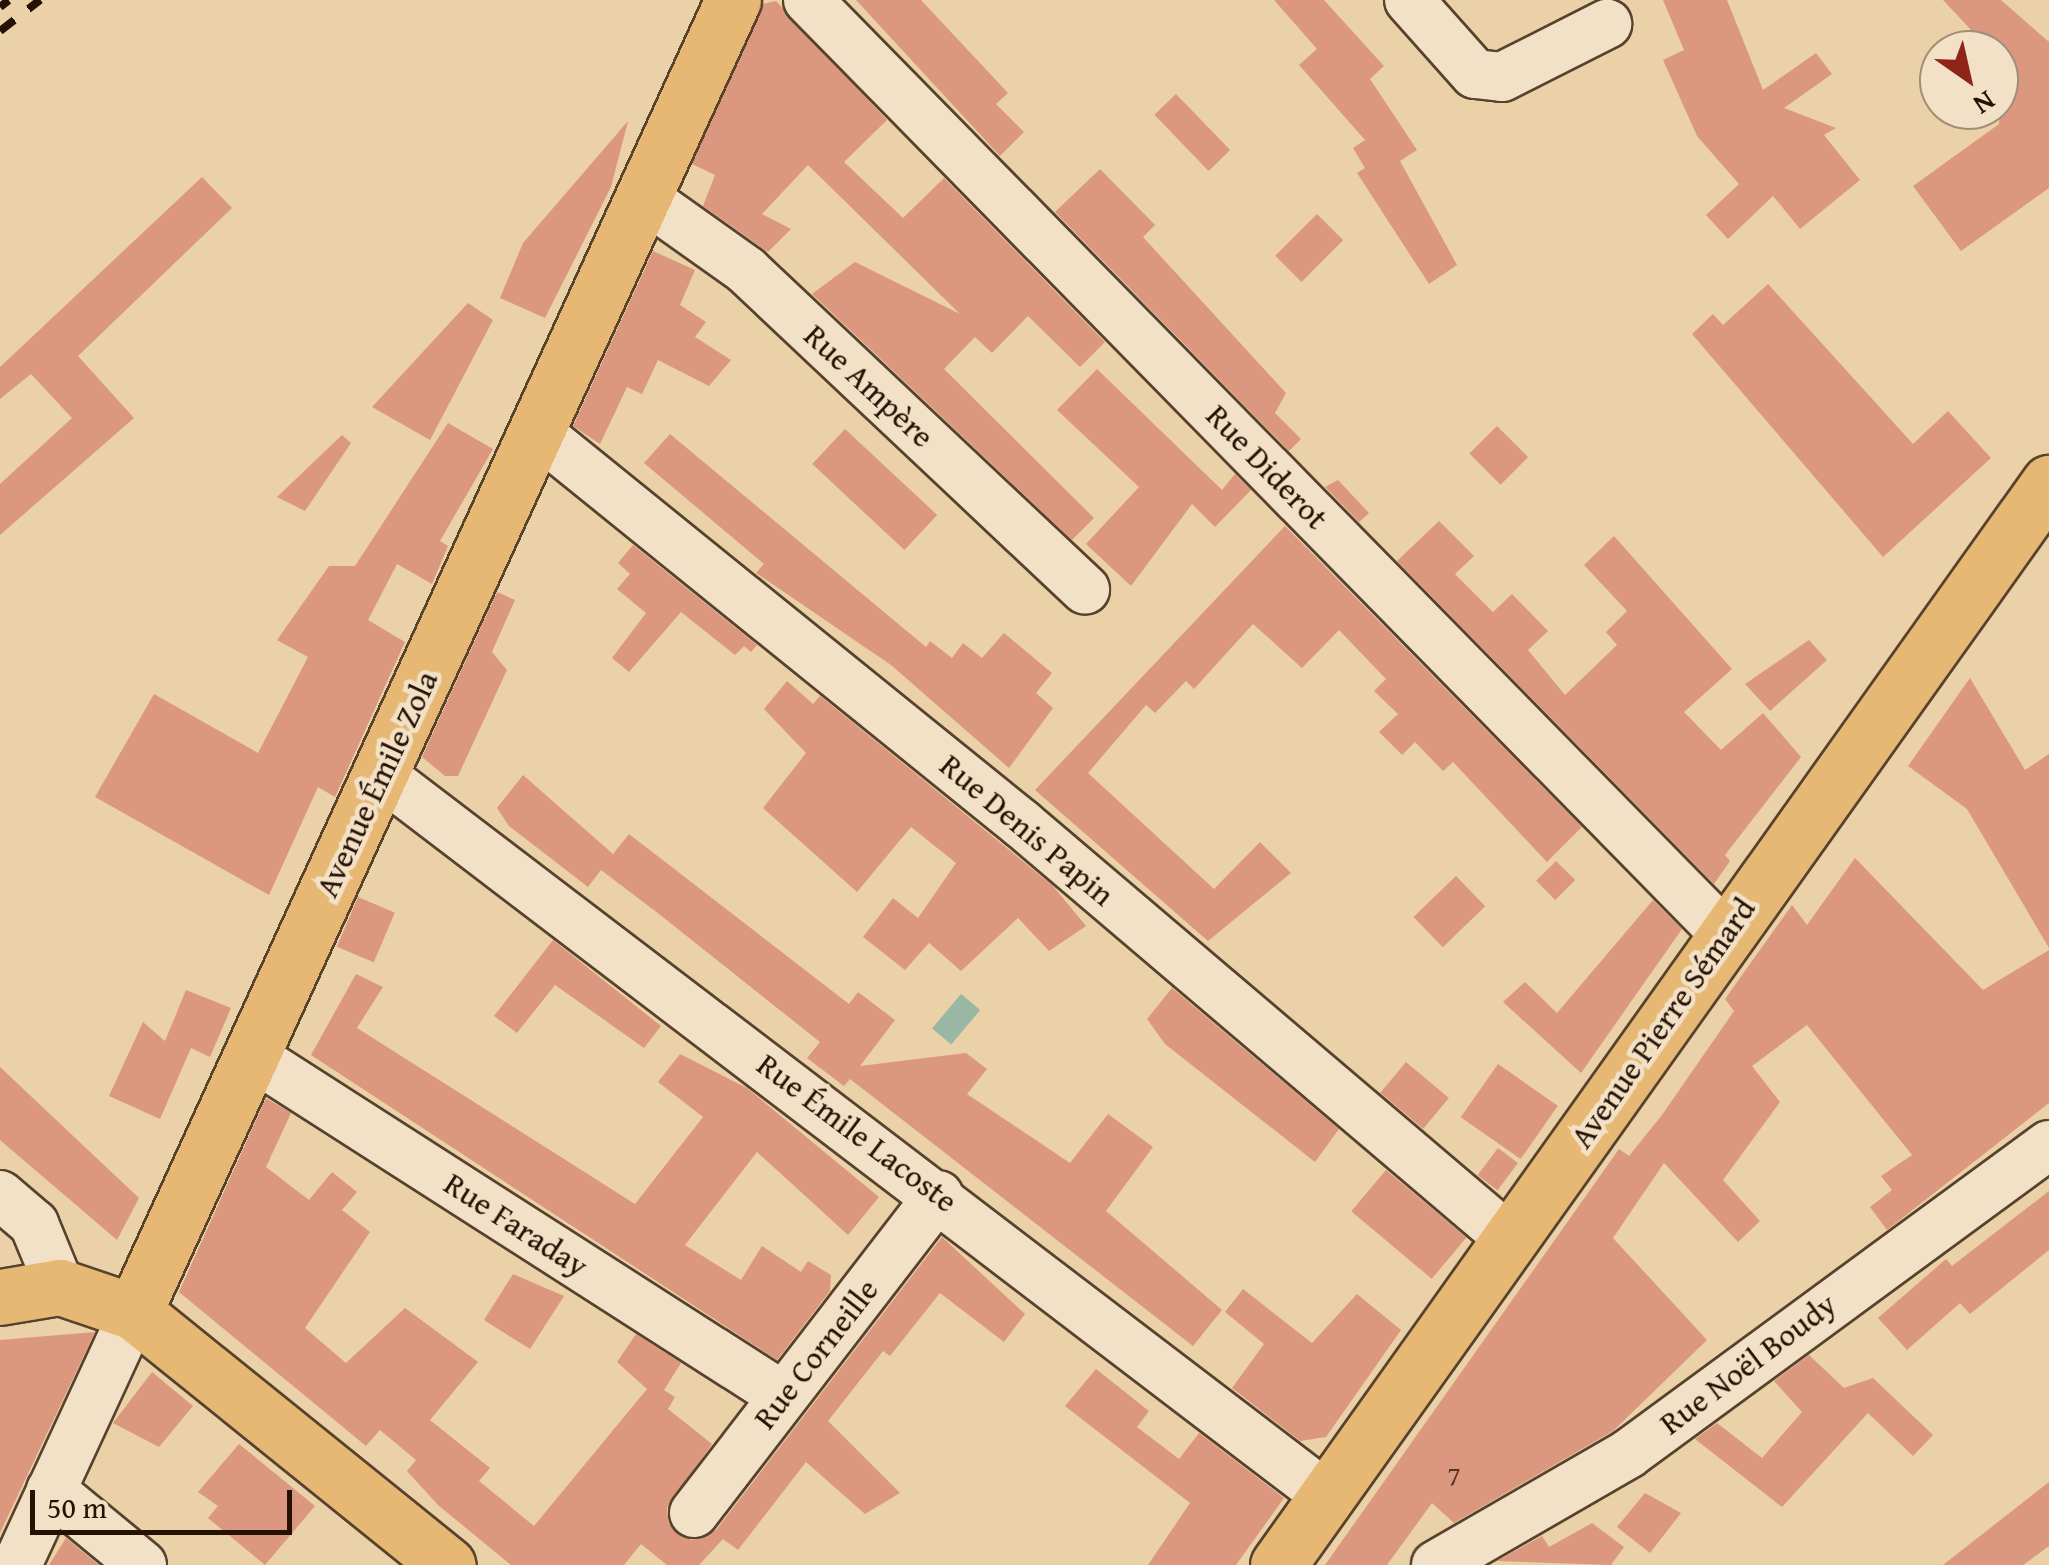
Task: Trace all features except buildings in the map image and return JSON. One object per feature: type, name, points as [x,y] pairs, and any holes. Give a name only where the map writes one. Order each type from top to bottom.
[{"type":"main road","name":"Avenue Émile Zola","points":[[134,1312],[249,1054],[383,776],[642,196],[734,0]]},
{"type":"main road","name":"Avenue Pierre Sémard","points":[[1278,1565],[2049,483]]},
{"type":"main road","points":[[0,1296],[60,1286],[134,1312],[448,1565]]},
{"type":"street","name":"Rue Diderot","points":[[808,0],[1726,935]]},
{"type":"street","points":[[1409,0],[1475,74],[1502,77],[1607,24]]},
{"type":"street","name":"Rue Ampère","points":[[642,196],[746,270],[1085,590]]},
{"type":"street","name":"Rue Denis Papin","points":[[536,431],[1022,824],[1510,1238]]},
{"type":"street","name":"Rue Émile Lacoste","points":[[383,776],[939,1195],[1327,1496]]},
{"type":"street","name":"Rue Faraday","points":[[249,1054],[783,1396]]},
{"type":"street","name":"Rue Noël Boudy","points":[[1436,1565],[1628,1454],[2049,1145]]},
{"type":"street","points":[[0,1194],[34,1224],[60,1286]]},
{"type":"street","name":"Rue Corneille","points":[[694,1513],[939,1195]]},
{"type":"street","name":"Avenue Émile Zola","points":[[16,1565],[134,1312]]},
{"type":"street","points":[[51,1490],[142,1565]]},
{"type":"shaded area","points":[[961,994],[980,1010],[951,1045],[932,1028]]},
{"type":"railway","points":[[0,7],[9,0]]},
{"type":"railway","points":[[0,31],[40,0]]}]
